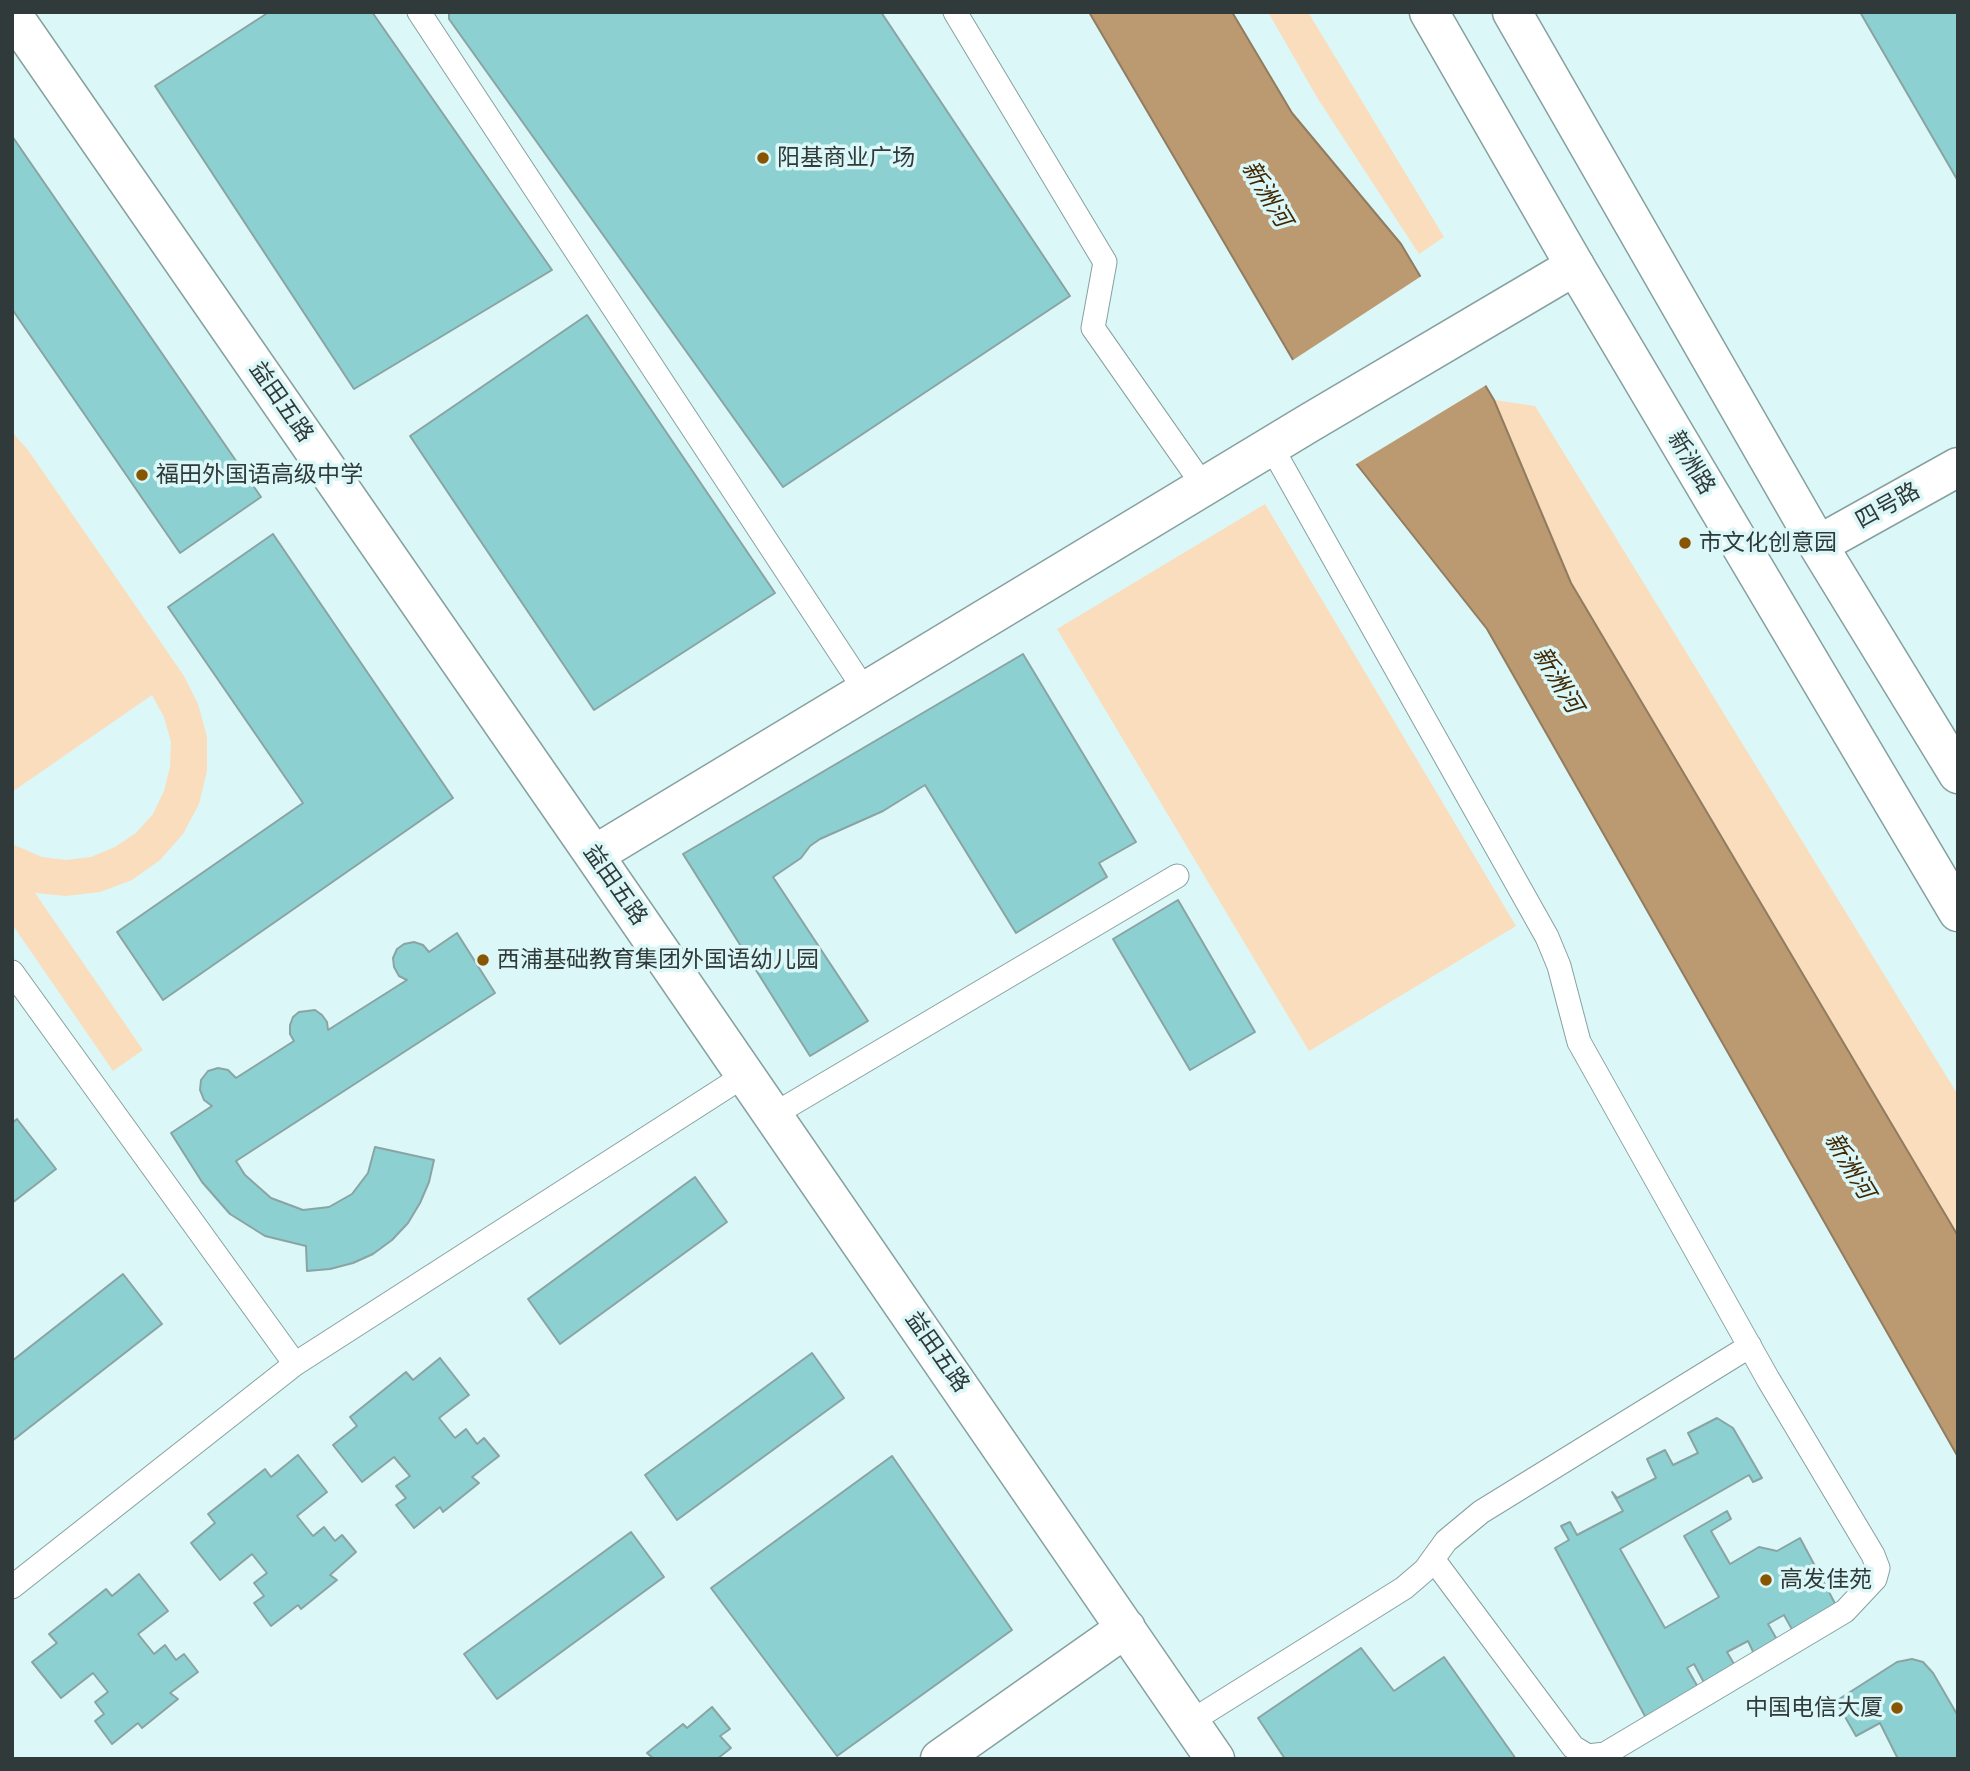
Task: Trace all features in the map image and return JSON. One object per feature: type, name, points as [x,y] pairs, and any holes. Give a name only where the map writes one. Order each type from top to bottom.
[{"type":"street","name":"新洲路","points":[[1429,12],[1575,266],[1958,912]]},
{"type":"street","points":[[1512,12],[1818,545],[1958,774]]},
{"type":"street","name":"益田五路","points":[[12,14],[746,1074],[1215,1759]]},
{"type":"street","points":[[594,855],[1272,448],[1309,423],[1575,266]]},
{"type":"street","name":"四号路","points":[[1818,545],[1958,467]]},
{"type":"street","points":[[940,1759],[1126,1628]]},
{"type":"lane","points":[[418,12],[866,692]]},
{"type":"lane","points":[[954,12],[1105,262],[1093,328],[1205,488]]},
{"type":"lane","points":[[1272,448],[1547,937],[1559,966],[1579,1042],[1750,1346],[1874,1555],[1878,1569],[1875,1579],[1845,1611],[1605,1754],[1588,1756],[1573,1747],[1433,1559]]},
{"type":"lane","points":[[773,1115],[1177,876]]},
{"type":"lane","points":[[12,972],[295,1364]]},
{"type":"lane","points":[[12,1587],[295,1364],[746,1074]]},
{"type":"lane","points":[[1190,1722],[1404,1588],[1425,1570],[1446,1541],[1481,1512],[1750,1346]]},
{"type":"shaded area","points":[[1268,12],[1308,12],[1444,237],[1419,254],[1318,99]]},
{"type":"shaded area","points":[[1494,400],[1535,406],[1958,1095],[1958,1236],[1571,583]]},
{"type":"shaded area","points":[[12,432],[28,450],[184,676],[198,704],[207,737],[207,771],[199,804],[183,834],[160,860],[132,880],[100,892],[66,896],[35,893],[143,1050],[113,1071],[12,924],[12,844],[42,857],[66,860],[91,857],[115,847],[136,833],[153,814],[164,791],[170,767],[171,742],[164,717],[152,695],[12,792]]},
{"type":"shaded area","points":[[1265,504],[1516,926],[1309,1051],[1057,629]]},
{"type":"water","name":"新洲河","points":[[1089,12],[1232,12],[1292,113],[1401,244],[1494,400],[1571,583],[1958,1236],[1958,1457],[1487,629],[1347,452]]},
{"type":"pier","points":[[1423,275],[1488,384],[1353,466],[1290,362]]},
{"type":"building","points":[[269,12],[372,12],[552,270],[354,389],[155,86]]},
{"type":"building","name":"阳基商业广场","points":[[449,12],[881,12],[1070,296],[783,487],[449,19]]},
{"type":"building","points":[[1860,12],[1958,12],[1958,181]]},
{"type":"building","points":[[12,136],[261,497],[180,553],[12,309]]},
{"type":"building","points":[[587,315],[775,593],[594,710],[410,436]]},
{"type":"building","points":[[273,534],[453,798],[163,1000],[117,932],[303,803],[168,607]]},
{"type":"building","points":[[1023,654],[1136,842],[1099,863],[1107,877],[1016,933],[925,785],[883,811],[820,839],[810,846],[801,858],[773,877],[868,1021],[810,1056],[683,854]]},
{"type":"building","points":[[1178,900],[1255,1032],[1190,1070],[1113,939]]},
{"type":"building","points":[[457,933],[495,993],[236,1161],[245,1175],[271,1198],[303,1210],[329,1207],[352,1194],[368,1173],[375,1147],[434,1160],[420,1203],[408,1223],[392,1240],[373,1254],[353,1263],[307,1271],[306,1246],[265,1236],[230,1214],[202,1182],[171,1133],[212,1106],[204,1100],[200,1090],[201,1080],[208,1071],[218,1068],[228,1070],[236,1078],[294,1041],[290,1034],[290,1025],[299,1012],[315,1010],[327,1022],[328,1030],[407,980],[399,976],[394,967],[393,958],[397,949],[414,942],[423,945],[429,952]]},
{"type":"building","points":[[17,1119],[56,1169],[12,1203],[12,1123]]},
{"type":"building","points":[[695,1177],[727,1222],[560,1344],[528,1299]]},
{"type":"building","points":[[123,1274],[162,1324],[12,1441],[12,1361]]},
{"type":"building","points":[[812,1353],[844,1398],[677,1520],[645,1475]]},
{"type":"building","points":[[440,1358],[469,1395],[439,1418],[455,1438],[466,1429],[477,1444],[484,1438],[499,1456],[472,1477],[479,1483],[443,1512],[440,1507],[414,1528],[396,1505],[406,1498],[396,1486],[410,1476],[394,1457],[362,1482],[333,1445],[357,1426],[350,1417],[406,1372],[413,1380]]},
{"type":"building","name":"高发佳苑","points":[[1717,1418],[1733,1428],[1762,1478],[1753,1482],[1749,1475],[1620,1549],[1665,1628],[1719,1597],[1684,1536],[1727,1511],[1731,1519],[1711,1531],[1730,1564],[1759,1547],[1777,1551],[1800,1538],[1838,1609],[1794,1633],[1784,1615],[1768,1624],[1779,1643],[1755,1656],[1748,1641],[1727,1652],[1738,1671],[1707,1688],[1694,1664],[1687,1668],[1699,1689],[1646,1718],[1555,1548],[1569,1540],[1561,1526],[1570,1522],[1577,1535],[1623,1511],[1612,1492],[1617,1498],[1656,1478],[1647,1459],[1665,1450],[1673,1465],[1698,1453],[1688,1433]]},
{"type":"building","points":[[298,1455],[327,1492],[297,1516],[313,1536],[324,1527],[335,1541],[342,1535],[356,1552],[330,1575],[337,1580],[301,1609],[298,1605],[271,1626],[254,1603],[264,1596],[254,1583],[267,1573],[252,1554],[220,1580],[191,1543],[215,1523],[208,1514],[265,1469],[271,1477]]},
{"type":"building","points":[[892,1456],[1012,1630],[837,1756],[711,1588]]},
{"type":"building","points":[[631,1532],[664,1577],[497,1699],[464,1654]]},
{"type":"building","points":[[139,1574],[168,1611],[138,1634],[154,1654],[165,1645],[176,1660],[184,1654],[198,1672],[170,1693],[178,1699],[142,1728],[138,1723],[112,1744],[95,1721],[104,1714],[95,1702],[108,1692],[93,1673],[61,1698],[32,1662],[57,1643],[49,1634],[106,1589],[112,1596]]},
{"type":"building","points":[[1361,1648],[1394,1691],[1444,1657],[1516,1759],[1285,1759],[1258,1718]]},
{"type":"building","name":"中国电信大厦","points":[[1912,1659],[1923,1662],[1933,1673],[1958,1716],[1958,1759],[1898,1759],[1880,1723],[1856,1736],[1836,1701],[1897,1662]]},
{"type":"building","points":[[712,1707],[730,1729],[720,1736],[731,1748],[717,1759],[654,1759],[647,1753],[683,1724],[687,1728]]},
{"type":"place","name":"阳基商业广场","points":[[763,158]]},
{"type":"place","name":"福田外国语高级中学","points":[[142,475]]},
{"type":"place","name":"市文化创意园","points":[[1685,543]]},
{"type":"place","name":"西浦基础教育集团外国语幼儿园","points":[[483,960]]},
{"type":"place","name":"高发佳苑","points":[[1766,1580]]},
{"type":"place","name":"中国电信大厦","points":[[1897,1708]]}]
